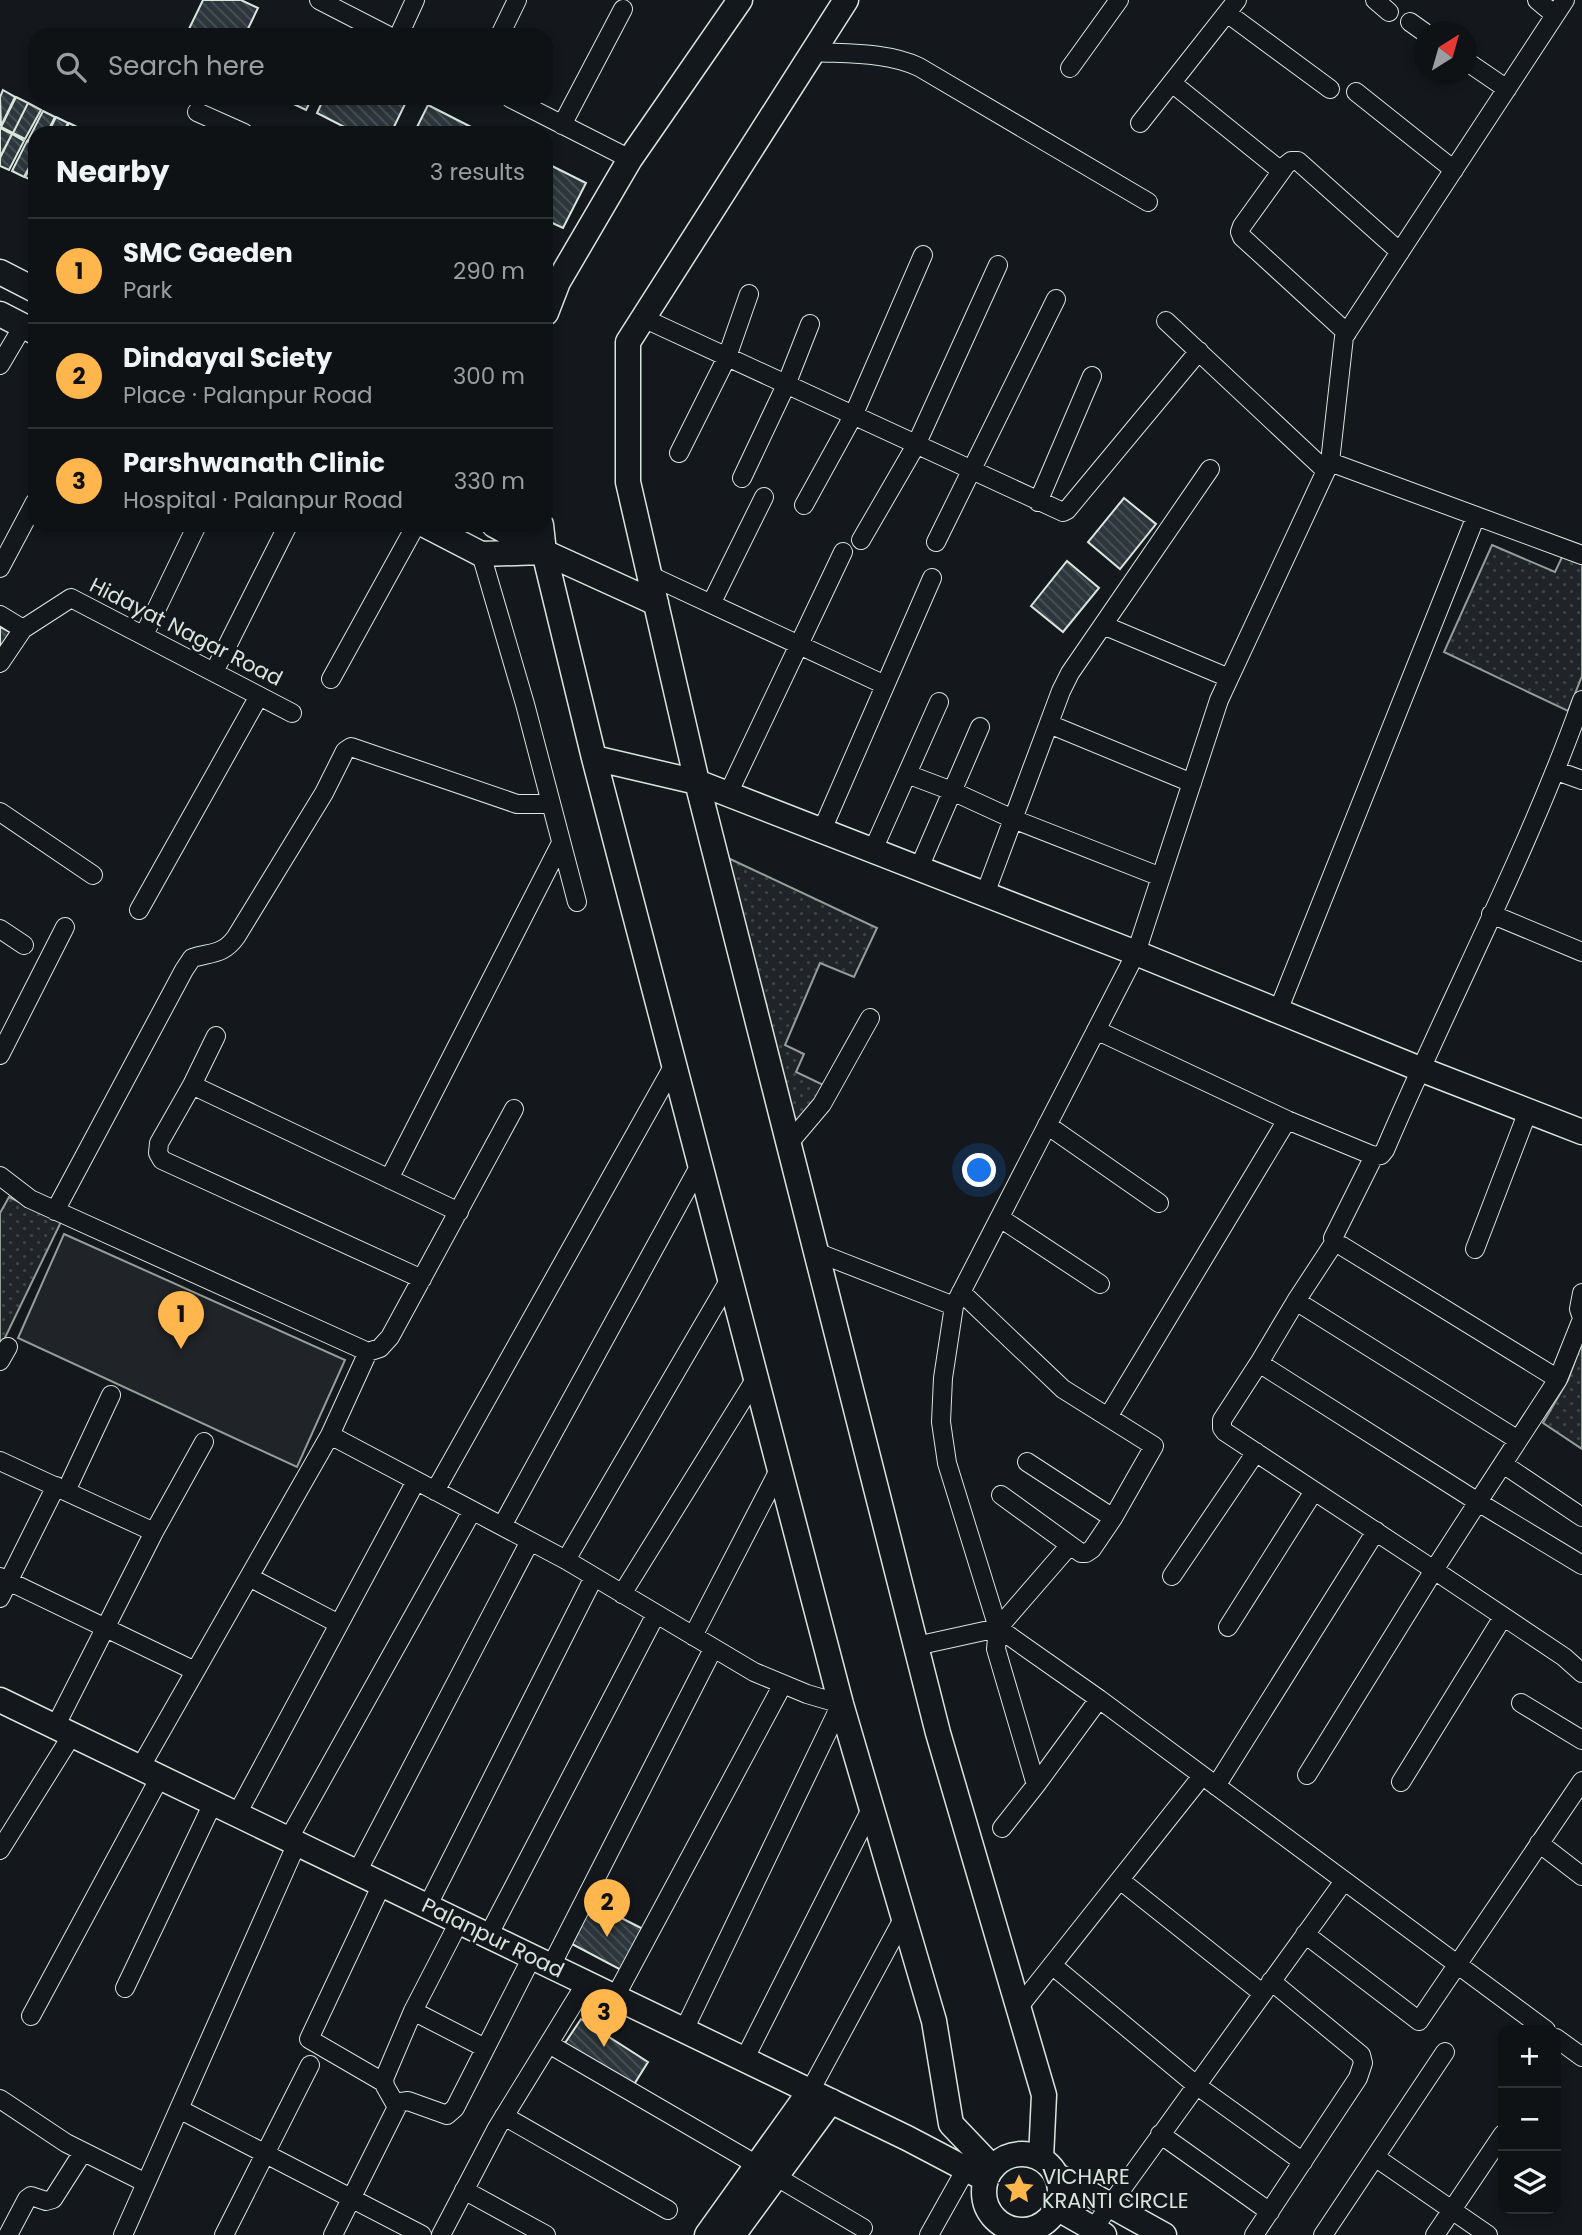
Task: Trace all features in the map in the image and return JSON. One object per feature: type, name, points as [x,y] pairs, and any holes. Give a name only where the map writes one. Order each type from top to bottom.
[{"type":"street","points":[[319,0],[373,28]]},
{"type":"street","points":[[402,28],[415,0]]},
{"type":"street","points":[[503,28],[517,0]]},
{"type":"street","points":[[553,273],[740,0]]},
{"type":"street","points":[[846,0],[628,342],[628,482],[697,782],[938,1733],[1044,2095],[1049,2166],[1060,2197],[1049,2223]]},
{"type":"street","points":[[1070,68],[1119,0]]},
{"type":"street","points":[[1375,0],[1389,12]]},
{"type":"street","points":[[1537,0],[1555,15]]},
{"type":"street","points":[[1035,1785],[996,1649],[998,1628],[947,1463],[941,1422],[943,1378],[958,1299],[1136,953],[1219,701],[1328,466],[1344,337],[1565,0]]},
{"type":"street","points":[[1140,123],[1232,6],[1330,89]]},
{"type":"street","points":[[562,125],[623,9]]},
{"type":"street","points":[[813,51],[889,57],[911,63],[1148,202]]},
{"type":"street","points":[[1477,69],[1507,89]]},
{"type":"street","points":[[1172,83],[1281,171]]},
{"type":"street","points":[[1356,92],[1454,170]]},
{"type":"street","points":[[523,105],[630,159]]},
{"type":"street","points":[[197,112],[228,126]]},
{"type":"street","points":[[1347,333],[1242,237],[1241,226],[1281,171],[1291,161],[1298,162],[1400,252]]},
{"type":"street","points":[[804,505],[853,416],[923,255]]},
{"type":"street","points":[[861,540],[916,446],[998,265]]},
{"type":"street","points":[[0,272],[28,286]]},
{"type":"street","points":[[679,453],[727,357],[749,294]]},
{"type":"street","points":[[936,542],[1056,299]]},
{"type":"street","points":[[0,314],[28,328]]},
{"type":"street","points":[[643,318],[1058,512],[1067,510],[1199,351]]},
{"type":"street","points":[[1166,321],[1328,466],[1582,555]]},
{"type":"street","points":[[742,478],[786,385],[810,324]]},
{"type":"street","points":[[0,365],[28,330]]},
{"type":"street","points":[[1038,502],[1092,376]]},
{"type":"street","points":[[985,894],[1070,673],[1210,469]]},
{"type":"street","points":[[711,604],[764,497]]},
{"type":"street","points":[[0,568],[28,515]]},
{"type":"street","points":[[1278,1011],[1476,516]]},
{"type":"street","points":[[144,635],[194,532]]},
{"type":"street","points":[[214,672],[284,532]]},
{"type":"street","points":[[331,679],[412,532]]},
{"type":"street","points":[[439,532],[481,554],[544,552]]},
{"type":"street","points":[[507,532],[544,552],[656,603]]},
{"type":"street","points":[[542,532],[544,552],[594,758],[779,1470],[841,1704],[934,2021],[951,2124],[981,2172],[985,2204],[991,2216],[1013,2232],[1049,2223],[1098,2232],[1111,2204],[1160,2134],[1344,1881]]},
{"type":"street","points":[[728,794],[843,552]]},
{"type":"street","points":[[481,554],[525,704],[577,902]]},
{"type":"street","points":[[649,575],[885,685]]},
{"type":"street","points":[[822,830],[932,578]]},
{"type":"street","name":"Hidayat Nagar Road","points":[[0,663],[23,629],[71,598],[292,713]]},
{"type":"street","points":[[0,615],[23,629]]},
{"type":"street","points":[[1103,625],[1229,678]]},
{"type":"street","points":[[139,910],[259,695]]},
{"type":"street","points":[[1096,1030],[1287,1120],[1374,1156],[1381,1155],[1557,771],[1582,700]]},
{"type":"street","points":[[873,850],[939,702]]},
{"type":"street","points":[[1049,723],[1192,783]]},
{"type":"street","points":[[919,868],[980,727]]},
{"type":"street","points":[[55,1210],[184,970],[192,958],[214,954],[229,947],[324,793],[345,751],[351,747],[517,804],[551,804]]},
{"type":"street","points":[[594,758],[697,782],[1136,953],[1582,1132]]},
{"type":"street","points":[[1557,771],[1582,780]]},
{"type":"street","points":[[907,774],[1161,877]]},
{"type":"street","points":[[0,811],[93,874]]},
{"type":"street","points":[[389,1179],[561,843]]},
{"type":"street","points":[[1491,914],[1582,951]]},
{"type":"street","points":[[1,1050],[65,926]]},
{"type":"street","points":[[0,929],[24,945]]},
{"type":"street","points":[[789,1143],[822,1104],[870,1018]]},
{"type":"street","points":[[216,1036],[159,1143],[158,1153],[162,1160],[422,1279]]},
{"type":"street","points":[[435,1491],[674,1065]]},
{"type":"street","points":[[192,1085],[459,1212]]},
{"type":"street","points":[[0,1176],[30,1199],[368,1352],[380,1348],[390,1337],[514,1109]]},
{"type":"street","points":[[1475,1248],[1528,1111]]},
{"type":"street","points":[[1108,1417],[1287,1120]]},
{"type":"street","points":[[1047,1125],[1159,1203]]},
{"type":"street","points":[[1333,1238],[1374,1156]]},
{"type":"street","points":[[502,1526],[700,1165]]},
{"type":"street","points":[[1000,1218],[1100,1284]]},
{"type":"street","points":[[1558,1378],[1336,1244],[1296,1301],[1222,1420],[1222,1428],[1564,1657],[1582,1673]]},
{"type":"street","points":[[816,1252],[958,1299],[1063,1389],[1154,1446],[1113,1518],[1092,1549],[1086,1553],[1081,1553],[1000,1494]]},
{"type":"street","points":[[566,1560],[730,1279]]},
{"type":"street","points":[[1307,1774],[1558,1378],[1582,1318],[1579,1309],[1582,1293]]},
{"type":"street","points":[[1296,1301],[1518,1440]]},
{"type":"street","points":[[31,2016],[150,1772],[195,1671],[330,1435],[368,1352]]},
{"type":"street","points":[[1259,1363],[1582,1565]]},
{"type":"street","points":[[622,1594],[756,1378]]},
{"type":"street","points":[[0,1598],[4,1579],[61,1489],[111,1395]]},
{"type":"street","points":[[330,1435],[566,1560],[754,1672],[841,1704]]},
{"type":"street","points":[[0,1850],[63,1731],[105,1628],[204,1443]]},
{"type":"street","points":[[1172,1576],[1256,1452]]},
{"type":"street","points":[[0,1461],[154,1532]]},
{"type":"street","points":[[1027,1462],[1113,1518]]},
{"type":"street","points":[[1503,1464],[1582,1517]]},
{"type":"street","points":[[693,1636],[779,1470]]},
{"type":"street","points":[[237,1815],[416,1481]]},
{"type":"street","points":[[1227,1627],[1314,1491]]},
{"type":"street","points":[[123,2235],[293,1842],[472,1511]]},
{"type":"street","points":[[1018,2008],[1120,1880],[1209,1781],[1376,1531]]},
{"type":"street","points":[[357,1872],[530,1541]]},
{"type":"street","points":[[916,1646],[998,1628],[1070,1545]]},
{"type":"street","points":[[249,1577],[339,1624]]},
{"type":"street","points":[[427,1907],[594,1577]]},
{"type":"street","points":[[4,1579],[195,1671]]},
{"type":"street","points":[[488,1936],[656,1614]]},
{"type":"street","points":[[1401,1782],[1503,1617]]},
{"type":"street","points":[[998,1628],[1099,1699],[1539,2025]]},
{"type":"street","points":[[333,2235],[401,2102],[408,2101],[447,2115],[452,2113],[485,2048],[542,1962],[713,1649]]},
{"type":"street","points":[[615,1997],[783,1684]]},
{"type":"street","points":[[1002,1828],[1099,1699]]},
{"type":"street","name":"Palanpur Road","points":[[0,1700],[981,2172]]},
{"type":"street","points":[[1521,1703],[1582,1740]]},
{"type":"street","points":[[684,2030],[841,1704]]},
{"type":"street","points":[[1305,1934],[1419,2021],[1582,1781]]},
{"type":"street","points":[[125,1988],[213,1803]]},
{"type":"street","points":[[744,2060],[871,1809]]},
{"type":"street","points":[[1539,1843],[1582,1876]]},
{"type":"street","points":[[1120,1880],[1361,2055],[1363,2063],[1358,2078],[1254,2235]]},
{"type":"street","points":[[382,1884],[309,2039],[383,2082],[397,2107]]},
{"type":"street","points":[[708,2235],[766,2171],[821,2096],[903,1919]]},
{"type":"street","points":[[383,2082],[413,2011],[459,1922]]},
{"type":"street","points":[[1052,1965],[1196,2085],[1304,2162]]},
{"type":"street","points":[[441,2235],[504,2116],[586,1983]]},
{"type":"street","points":[[413,2011],[485,2048]]},
{"type":"street","points":[[1561,2042],[1582,2057]]},
{"type":"street","points":[[549,2044],[863,2228]]},
{"type":"street","points":[[1323,2235],[1445,2052]]},
{"type":"street","points":[[225,2235],[310,2065]]},
{"type":"street","points":[[0,2099],[83,2152],[146,2183]]},
{"type":"street","points":[[179,2109],[422,2235]]},
{"type":"street","points":[[504,2116],[668,2210]]},
{"type":"street","points":[[1160,2134],[1270,2212]]},
{"type":"street","points":[[1436,2235],[1498,2141]]},
{"type":"street","points":[[8,2235],[27,2199],[36,2196],[46,2201],[53,2199],[83,2152]]},
{"type":"street","points":[[929,2235],[981,2172],[1009,2155],[1020,2153],[1049,2166],[1164,2235]]},
{"type":"street","points":[[1376,2157],[1488,2235]]},
{"type":"street","points":[[733,2235],[766,2171]]},
{"type":"street","points":[[464,2190],[546,2235]]},
{"type":"shaded area","points":[[1492,545],[1555,572],[1564,553],[1582,560],[1582,676],[1568,711],[1444,652]]},
{"type":"shaded area","points":[[728,858],[877,928],[854,977],[820,963],[785,1045],[804,1054],[796,1072],[830,1088],[792,1137]]},
{"type":"shaded area","points":[[9,1197],[61,1222],[0,1348],[0,1213]]},
{"type":"shaded area","points":[[64,1234],[345,1360],[297,1467],[18,1338]]},
{"type":"shaded area","points":[[1582,1342],[1582,1449],[1543,1423],[1568,1380]]},
{"type":"building","points":[[203,0],[241,0],[258,8],[248,28],[189,28]]},
{"type":"building","points":[[3,90],[15,97],[1,126],[0,97]]},
{"type":"building","points":[[16,97],[28,103],[13,133],[1,127]]},
{"type":"building","points":[[28,103],[41,110],[32,126],[28,126],[25,139],[13,133]]},
{"type":"building","points":[[296,105],[308,105],[306,110]]},
{"type":"building","points":[[321,105],[405,105],[394,126],[342,126],[317,113]]},
{"type":"building","points":[[428,105],[469,126],[418,126]]},
{"type":"building","points":[[43,111],[55,117],[50,126],[35,126]]},
{"type":"building","points":[[56,117],[68,123],[66,126],[52,126]]},
{"type":"building","points":[[0,128],[12,134],[0,157]]},
{"type":"building","points":[[12,134],[24,141],[9,170],[0,166],[0,158]]},
{"type":"building","points":[[28,142],[28,169],[24,177],[12,171]]},
{"type":"building","points":[[553,166],[586,183],[563,228],[553,223]]},
{"type":"building","points":[[1124,498],[1156,524],[1120,569],[1088,542]]},
{"type":"building","points":[[1067,561],[1099,588],[1063,632],[1031,606]]},
{"type":"building","points":[[0,627],[10,632],[0,648]]},
{"type":"building","points":[[592,1903],[643,1929],[621,1970],[572,1944]]},
{"type":"building","points":[[581,2019],[648,2062],[633,2086],[565,2043]]},
{"type":"place","name":"SMC Gaeden","points":[[181,1349]]},
{"type":"place","name":"Dindayal Sciety","points":[[607,1937]]},
{"type":"place","name":"Parshwanath Clinic","points":[[604,2047]]},
{"type":"place","name":"VICHARE KRANTI CIRCLE","points":[[1019,2189]]}]
